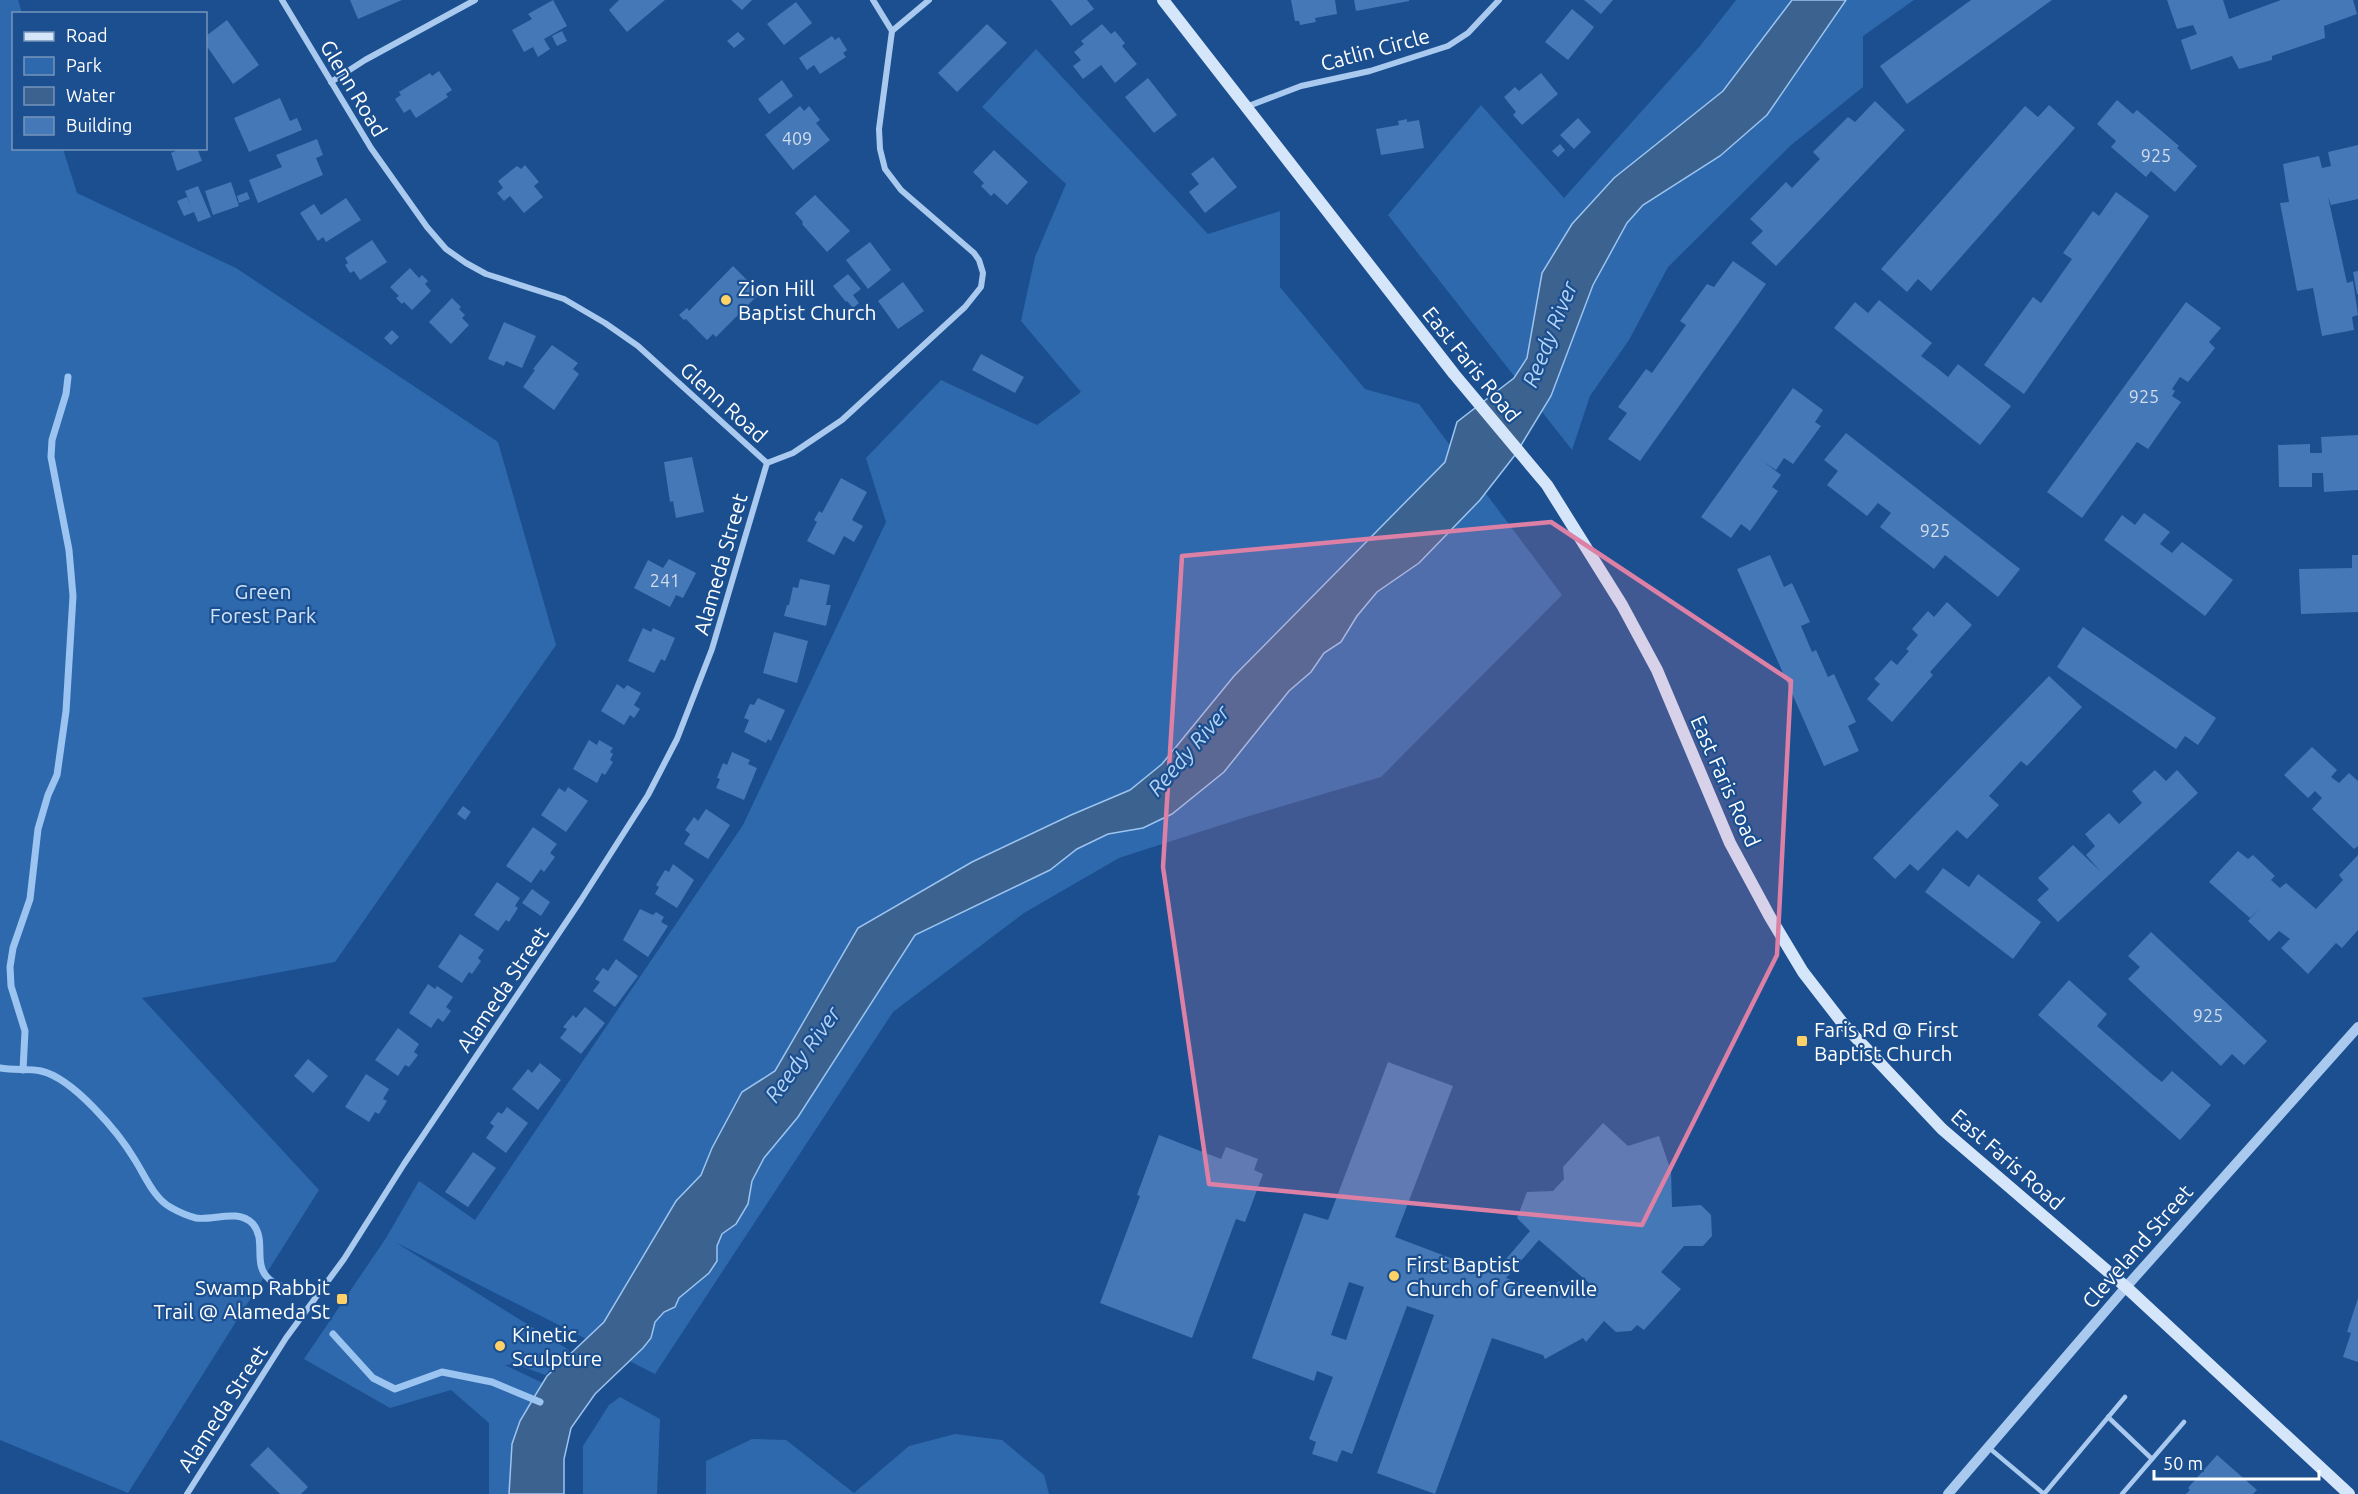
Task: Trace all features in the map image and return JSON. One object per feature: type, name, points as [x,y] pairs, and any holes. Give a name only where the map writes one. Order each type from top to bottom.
[{"type":"main road","name":"East Faris Road","points":[[1163,0],[1454,374],[1547,485],[1622,605],[1657,670],[1730,843],[1770,917],[1803,972],[1844,1025],[1942,1129],[2037,1213],[2126,1287],[2349,1494]]},
{"type":"street","name":"Glenn Road","points":[[282,0],[371,148],[427,227],[446,249],[486,274],[564,299],[605,323],[638,346],[767,464],[792,453],[842,420],[965,307],[981,287],[983,273],[974,253],[901,190],[885,169],[880,149],[879,129],[892,31]]},
{"type":"street","points":[[331,82],[365,60],[475,0]]},
{"type":"street","points":[[873,0],[892,31],[929,0]]},
{"type":"street","name":"Catlin Circle","points":[[1246,107],[1301,86],[1370,71],[1448,46],[1468,33],[1498,0]]},
{"type":"street","name":"Alameda Street","points":[[187,1494],[286,1338],[344,1259],[648,795],[677,740],[712,649],[767,464]]},
{"type":"street","name":"Cleveland Street","points":[[1948,1494],[2126,1287],[2358,1027]]},
{"type":"lane","points":[[1988,1447],[2044,1494],[2125,1397]]},
{"type":"lane","points":[[2108,1417],[2152,1459]]},
{"type":"lane","points":[[2122,1494],[2184,1422]]},
{"type":"highlighted area","points":[[1551,522],[1791,681],[1777,955],[1642,1225],[1209,1184],[1163,867],[1182,556]]},
{"type":"green space","name":"Green Forest Park","points":[[0,0],[18,0],[22,12],[12,12],[12,150],[63,150],[77,193],[236,268],[498,442],[556,645],[335,962],[142,998],[319,1190],[128,1493],[0,1440]]},
{"type":"green space","points":[[1736,0],[1914,0],[1863,36],[1863,87],[1790,146],[1668,267],[1629,340],[1590,396],[1572,450],[1388,215],[1481,105],[1564,198],[1700,46]]},
{"type":"green space","points":[[1036,49],[1208,234],[1280,211],[1280,287],[1365,389],[1419,404],[1562,595],[1381,777],[1119,858],[1024,913],[893,1012],[655,1374],[395,1242],[569,1350],[545,1375],[515,1364],[505,1365],[543,1383],[520,1421],[509,1480],[509,1494],[489,1494],[489,1423],[451,1390],[390,1408],[304,1359],[386,1238],[419,1181],[475,1220],[743,825],[886,522],[866,458],[941,380],[1037,425],[1081,392],[1021,321],[1035,257],[1066,184],[982,107]]},
{"type":"green space","points":[[620,1397],[660,1419],[657,1494],[583,1494],[583,1446],[609,1405]]},
{"type":"green space","points":[[955,1434],[1002,1440],[1044,1475],[1049,1494],[706,1494],[706,1461],[752,1439],[786,1440],[854,1493],[909,1446]]},
{"type":"water","name":"Reedy River","points":[[1792,0],[1846,0],[1767,115],[1720,156],[1643,205],[1627,223],[1593,285],[1551,396],[1515,455],[1480,500],[1419,563],[1377,592],[1357,616],[1341,642],[1324,653],[1311,672],[1289,691],[1224,772],[1172,814],[1143,828],[1108,834],[1077,849],[1050,870],[915,935],[798,1117],[764,1158],[752,1181],[748,1204],[736,1224],[722,1234],[717,1246],[717,1261],[709,1273],[679,1298],[675,1307],[664,1312],[655,1322],[651,1338],[595,1394],[571,1428],[564,1459],[564,1494],[509,1494],[512,1444],[520,1421],[547,1376],[604,1322],[676,1201],[701,1175],[712,1148],[742,1092],[775,1071],[858,928],[972,862],[1130,790],[1162,764],[1234,676],[1445,462],[1457,422],[1514,378],[1527,358],[1542,273],[1572,224],[1614,178],[1723,91]]},
{"type":"building","points":[[350,0],[402,0],[358,19]]},
{"type":"building","points":[[553,0],[567,26],[544,39],[550,49],[538,57],[533,47],[524,52],[512,30],[532,19],[528,14]]},
{"type":"building","points":[[619,0],[665,0],[627,32],[609,10]]},
{"type":"building","points":[[731,0],[752,0],[742,10]]},
{"type":"building","points":[[1051,0],[1087,0],[1094,9],[1071,26]]},
{"type":"building","points":[[1291,0],[1335,0],[1337,14],[1315,18],[1316,22],[1300,25],[1299,21],[1295,21]]},
{"type":"building","points":[[1354,0],[1409,0],[1409,1],[1356,11]]},
{"type":"building","points":[[1584,0],[1613,0],[1601,14]]},
{"type":"building","points":[[1971,0],[2052,0],[1907,104],[1880,66]]},
{"type":"building","points":[[2167,0],[2223,0],[2229,19],[2281,0],[2353,0],[2357,14],[2324,26],[2325,38],[2272,56],[2272,60],[2239,69],[2232,56],[2191,70],[2181,40],[2197,34],[2193,25],[2177,29]]},
{"type":"building","points":[[796,2],[812,23],[784,45],[767,24]]},
{"type":"building","points":[[1572,9],[1594,27],[1568,60],[1545,42]]},
{"type":"building","points":[[227,20],[259,65],[233,84],[207,46],[207,35]]},
{"type":"building","points":[[987,24],[1007,43],[957,92],[938,73]]},
{"type":"building","points":[[1102,24],[1111,34],[1115,31],[1125,43],[1122,46],[1137,64],[1115,83],[1101,65],[1083,79],[1073,66],[1081,60],[1074,52],[1084,44],[1081,41]]},
{"type":"building","points":[[562,31],[567,41],[557,46],[552,36]]},
{"type":"building","points":[[738,32],[745,39],[734,48],[727,41]]},
{"type":"building","points":[[832,36],[835,40],[839,37],[847,50],[843,53],[846,57],[820,74],[814,65],[807,70],[799,58]]},
{"type":"building","points":[[439,71],[452,90],[446,94],[448,97],[416,118],[410,109],[404,113],[395,99],[401,95],[399,92],[430,73],[432,76]]},
{"type":"building","points":[[1541,73],[1558,94],[1522,125],[1513,115],[1516,112],[1504,97],[1515,87],[1519,91]]},
{"type":"building","points":[[1148,78],[1177,115],[1154,133],[1125,97]]},
{"type":"building","points":[[782,80],[793,96],[769,114],[758,99]]},
{"type":"building","points":[[280,98],[290,121],[297,118],[302,130],[249,152],[234,118]]},
{"type":"building","points":[[2117,100],[2133,114],[2137,110],[2179,146],[2177,148],[2197,166],[2175,192],[2151,171],[2146,177],[2111,147],[2116,141],[2097,124]]},
{"type":"building","points":[[1875,101],[1905,130],[1776,266],[1751,243],[1763,231],[1750,219],[1786,182],[1792,188],[1820,159],[1813,152],[1848,117],[1855,122]]},
{"type":"building","points":[[2049,105],[2075,128],[1931,291],[1918,279],[1907,292],[1881,269],[2025,106],[2038,117]]},
{"type":"building","points":[[800,106],[804,111],[809,106],[820,120],[816,123],[830,140],[793,170],[765,135]]},
{"type":"building","points":[[1578,118],[1591,132],[1574,149],[1560,135]]},
{"type":"building","points":[[1407,119],[1407,122],[1419,120],[1424,148],[1381,155],[1376,129],[1399,125],[1398,121]]},
{"type":"building","points":[[317,139],[323,155],[316,158],[323,175],[258,203],[249,180],[282,167],[276,155]]},
{"type":"building","points":[[1560,144],[1565,150],[1558,157],[1552,151]]},
{"type":"building","points":[[2358,145],[2358,199],[2331,205],[2328,197],[2347,283],[2353,281],[2358,315],[2352,317],[2354,330],[2322,336],[2313,288],[2297,291],[2280,203],[2289,202],[2283,164],[2319,156],[2322,168],[2331,166],[2328,152]]},
{"type":"building","points":[[178,150],[198,150],[202,161],[177,171],[171,153]]},
{"type":"building","points":[[994,150],[1028,182],[1007,205],[994,193],[991,196],[981,186],[984,183],[973,172]]},
{"type":"building","points":[[1213,157],[1237,187],[1205,213],[1189,192],[1199,184],[1191,174]]},
{"type":"building","points":[[525,165],[539,182],[534,186],[543,197],[524,213],[510,196],[504,201],[497,193],[503,188],[498,181],[517,166],[521,169]]},
{"type":"building","points":[[231,182],[239,206],[213,215],[205,191]]},
{"type":"building","points":[[198,186],[211,217],[198,222],[194,212],[184,216],[177,201],[187,197],[191,206],[185,191]]},
{"type":"building","points":[[247,192],[250,199],[239,203],[237,196]]},
{"type":"building","points":[[2116,192],[2149,216],[2024,394],[1984,365],[2033,297],[2041,303],[2072,259],[2063,253],[2093,211],[2099,216]]},
{"type":"building","points":[[815,195],[850,231],[827,252],[795,213]]},
{"type":"building","points":[[346,198],[361,220],[326,242],[323,237],[318,241],[300,213],[314,204],[321,215]]},
{"type":"building","points":[[372,240],[387,262],[360,280],[354,271],[350,273],[345,265],[348,263],[345,258]]},
{"type":"building","points":[[870,242],[891,270],[868,289],[846,260]]},
{"type":"building","points":[[1733,261],[1766,284],[1640,461],[1608,439],[1627,413],[1618,407],[1646,369],[1652,373],[1686,325],[1680,321],[1707,284],[1714,287]]},
{"type":"building","name":"Zion Hill Baptist Church","points":[[733,266],[760,293],[716,337],[713,334],[707,340],[679,315],[687,308],[689,311]]},
{"type":"building","points":[[410,268],[419,278],[422,275],[428,281],[425,284],[431,291],[412,310],[396,298],[399,296],[390,287]]},
{"type":"building","points":[[2358,271],[2358,294],[2357,294],[2353,272]]},
{"type":"building","points":[[848,274],[861,289],[853,295],[859,303],[853,308],[833,286]]},
{"type":"building","points":[[903,282],[924,311],[898,329],[878,301]]},
{"type":"building","points":[[452,298],[461,307],[459,309],[465,315],[462,318],[469,325],[451,344],[429,322]]},
{"type":"building","points":[[1879,300],[1932,343],[1921,356],[1948,377],[1958,364],[2011,406],[1980,445],[1834,328],[1855,302],[1868,313]]},
{"type":"building","points":[[2186,302],[2221,328],[2209,342],[2215,348],[2188,382],[2180,377],[2172,389],[2175,391],[2172,396],[2181,402],[2148,449],[2137,442],[2082,518],[2047,492]]},
{"type":"building","points":[[504,322],[536,336],[522,368],[506,361],[504,366],[488,359]]},
{"type":"building","points":[[392,330],[399,337],[391,345],[384,338]]},
{"type":"building","points":[[552,345],[578,363],[573,369],[579,374],[554,410],[523,387],[535,370],[533,369]]},
{"type":"building","points":[[981,354],[1024,377],[1015,393],[972,370]]},
{"type":"building","points":[[1793,388],[1823,410],[1815,422],[1821,426],[1793,464],[1784,458],[1776,470],[1764,462],[1781,475],[1772,487],[1778,491],[1750,531],[1741,524],[1731,538],[1701,517]]},
{"type":"building","points":[[1846,433],[2020,569],[1998,597],[1945,555],[1934,569],[1880,527],[1891,513],[1878,503],[1867,516],[1827,485],[1838,471],[1824,460]]},
{"type":"building","points":[[2358,435],[2358,490],[2324,492],[2323,473],[2312,473],[2312,487],[2279,487],[2278,445],[2310,444],[2310,453],[2322,453],[2321,437]]},
{"type":"building","points":[[692,457],[704,512],[676,518],[673,501],[670,502],[664,462]]},
{"type":"building","points":[[841,478],[867,492],[852,520],[863,526],[854,542],[844,536],[834,555],[807,541],[817,522],[814,520],[819,511],[822,513]]},
{"type":"building","points":[[2144,513],[2170,532],[2160,544],[2172,553],[2182,542],[2233,580],[2205,616],[2104,540],[2122,515],[2135,525]]},
{"type":"building","points":[[1770,555],[1784,587],[1792,583],[1810,622],[1801,626],[1812,652],[1816,650],[1828,677],[1834,674],[1856,722],[1848,726],[1859,751],[1824,766],[1737,569]]},
{"type":"building","points":[[2352,555],[2358,555],[2358,612],[2301,614],[2299,569],[2352,568]]},
{"type":"building","points":[[669,559],[696,573],[683,598],[676,595],[670,607],[634,588],[648,560],[663,568]]},
{"type":"building","points":[[800,579],[830,585],[826,605],[831,605],[826,626],[784,616],[793,587],[798,588]]},
{"type":"building","points":[[1947,602],[1972,625],[1930,672],[1933,675],[1892,722],[1867,699],[1880,684],[1874,679],[1891,660],[1897,665],[1909,651],[1906,649],[1918,635],[1912,629],[1928,611],[1934,617]]},
{"type":"building","points":[[2083,627],[2216,718],[2198,745],[2185,736],[2176,749],[2057,667]]},
{"type":"building","points":[[643,628],[651,632],[653,628],[675,638],[665,661],[661,659],[654,673],[628,661]]},
{"type":"building","points":[[774,632],[808,641],[797,683],[763,673]]},
{"type":"building","points":[[2049,676],[2082,707],[2027,766],[2021,761],[1989,796],[1999,805],[1967,839],[1957,830],[1918,871],[1910,864],[1895,879],[1873,858]]},
{"type":"building","points":[[617,684],[624,689],[627,685],[641,693],[634,705],[640,709],[634,718],[630,715],[624,725],[601,711]]},
{"type":"building","points":[[758,698],[785,710],[771,741],[768,739],[766,743],[744,732],[749,720],[744,718],[750,704],[754,705]]},
{"type":"building","points":[[589,740],[597,745],[599,740],[613,748],[610,752],[613,754],[610,760],[613,762],[605,775],[602,773],[597,783],[573,769]]},
{"type":"building","points":[[2312,747],[2337,770],[2331,777],[2339,783],[2349,773],[2358,781],[2358,846],[2354,849],[2312,809],[2322,798],[2315,791],[2308,798],[2284,775]]},
{"type":"building","points":[[732,752],[750,760],[748,764],[757,768],[744,800],[716,788],[723,763],[727,765]]},
{"type":"building","points":[[2155,770],[2166,781],[2177,770],[2198,793],[2058,922],[2037,900],[2049,889],[2038,878],[2073,845],[2100,871],[2086,855],[2095,846],[2085,834],[2109,813],[2119,824],[2142,803],[2132,791]]},
{"type":"building","points":[[568,787],[588,801],[566,832],[541,815],[559,788],[565,792]]},
{"type":"building","points":[[463,806],[471,812],[465,820],[457,814]]},
{"type":"building","points":[[706,809],[730,825],[708,859],[684,844],[690,834],[685,830],[694,817],[698,821]]},
{"type":"building","points":[[533,827],[557,844],[550,853],[555,857],[544,872],[541,869],[531,883],[506,866]]},
{"type":"building","points":[[2238,851],[2248,859],[2253,855],[2275,876],[2271,880],[2280,888],[2286,883],[2316,909],[2343,880],[2339,875],[2358,855],[2358,930],[2342,948],[2336,943],[2308,974],[2281,948],[2290,939],[2279,931],[2269,941],[2248,921],[2260,908],[2250,918],[2209,882]]},
{"type":"building","points":[[673,864],[694,880],[677,908],[655,894],[659,887],[656,885],[665,870],[669,872]]},
{"type":"building","points":[[1943,868],[1969,887],[1978,874],[2041,922],[2013,959],[1925,892]]},
{"type":"building","points":[[497,882],[520,898],[515,906],[518,908],[509,922],[506,920],[498,931],[474,915]]},
{"type":"building","points":[[532,889],[550,902],[541,916],[522,903]]},
{"type":"building","points":[[640,909],[653,915],[656,912],[664,917],[661,922],[668,926],[648,957],[623,940]]},
{"type":"building","points":[[2151,932],[2267,1041],[2244,1065],[2232,1054],[2221,1066],[2128,979],[2140,967],[2128,956]]},
{"type":"building","points":[[460,934],[484,950],[478,958],[481,961],[472,974],[469,972],[462,983],[438,967]]},
{"type":"building","points":[[616,959],[638,976],[615,1007],[593,991],[600,982],[595,979],[603,968],[608,971]]},
{"type":"building","points":[[2069,980],[2107,1014],[2097,1026],[2162,1082],[2172,1071],[2211,1105],[2180,1140],[2038,1015]]},
{"type":"building","points":[[428,984],[435,989],[437,986],[453,997],[446,1007],[451,1011],[443,1022],[438,1018],[431,1028],[409,1013]]},
{"type":"building","points":[[585,1007],[605,1023],[581,1054],[560,1038],[567,1029],[563,1027],[573,1015],[576,1018]]},
{"type":"building","points":[[398,1028],[419,1044],[414,1052],[418,1055],[409,1067],[405,1065],[398,1076],[375,1060]]},
{"type":"building","points":[[308,1059],[328,1076],[313,1093],[294,1076]]},
{"type":"building","name":"First Baptist Church of Greenville","points":[[1388,1062],[1453,1086],[1395,1237],[1493,1274],[1530,1231],[1517,1218],[1527,1192],[1553,1191],[1564,1179],[1563,1167],[1603,1123],[1628,1146],[1659,1136],[1671,1171],[1672,1207],[1701,1205],[1711,1215],[1712,1236],[1703,1246],[1684,1246],[1661,1272],[1681,1289],[1644,1330],[1637,1325],[1631,1331],[1616,1332],[1604,1321],[1586,1342],[1583,1338],[1545,1359],[1543,1355],[1492,1338],[1435,1494],[1377,1473],[1434,1315],[1407,1306],[1352,1454],[1342,1450],[1337,1462],[1312,1454],[1316,1442],[1309,1439],[1333,1377],[1317,1371],[1314,1381],[1252,1358],[1304,1213],[1328,1220]],"holes":[[[1539,1240],[1589,1283],[1576,1297],[1559,1281],[1547,1294],[1506,1278]],[[1349,1282],[1364,1287],[1346,1340],[1331,1335]]]},
{"type":"building","points":[[540,1063],[561,1080],[538,1110],[512,1089],[528,1069],[532,1073]]},
{"type":"building","points":[[366,1074],[389,1089],[383,1099],[387,1101],[379,1114],[375,1112],[369,1122],[345,1107]]},
{"type":"building","points":[[507,1107],[528,1123],[506,1153],[486,1138],[494,1126],[490,1123],[498,1112],[502,1114]]},
{"type":"building","points":[[1159,1135],[1221,1159],[1226,1147],[1258,1159],[1254,1170],[1263,1174],[1245,1222],[1236,1219],[1192,1338],[1100,1303],[1140,1196],[1137,1195]]},
{"type":"building","points":[[473,1152],[496,1168],[468,1207],[445,1192]]},
{"type":"building","points":[[2358,1298],[2358,1362],[2343,1357],[2351,1333],[2347,1332]]},
{"type":"building","points":[[268,1447],[308,1487],[301,1494],[280,1494],[250,1465]]},
{"type":"building","points":[[2217,1455],[2257,1490],[2253,1494],[2186,1494],[2190,1490],[2188,1488]]},
{"type":"waterway","points":[[23,1070],[25,1031],[11,986],[10,967],[13,948],[30,899],[38,829],[48,795],[57,775],[66,711],[73,596],[69,550],[51,457],[52,440],[66,394],[68,377]]},
{"type":"waterway","points":[[0,1068],[41,1071],[54,1076],[81,1095],[107,1122],[155,1192],[170,1207],[196,1218],[233,1216],[247,1219],[257,1231],[261,1266],[264,1273],[288,1290]]},
{"type":"waterway","points":[[333,1334],[373,1378],[395,1389],[442,1372],[492,1382],[540,1402]]},
{"type":"place","name":"Zion Hill Baptist Church","points":[[726,300]]},
{"type":"place","name":"Faris Rd @ First Baptist Church","points":[[1802,1041]]},
{"type":"place","name":"First Baptist Church of Greenville","points":[[1394,1276]]},
{"type":"place","name":"Swamp Rabbit Trail @ Alameda St","points":[[342,1299]]},
{"type":"place","name":"Kinetic Sculpture","points":[[500,1346]]}]
